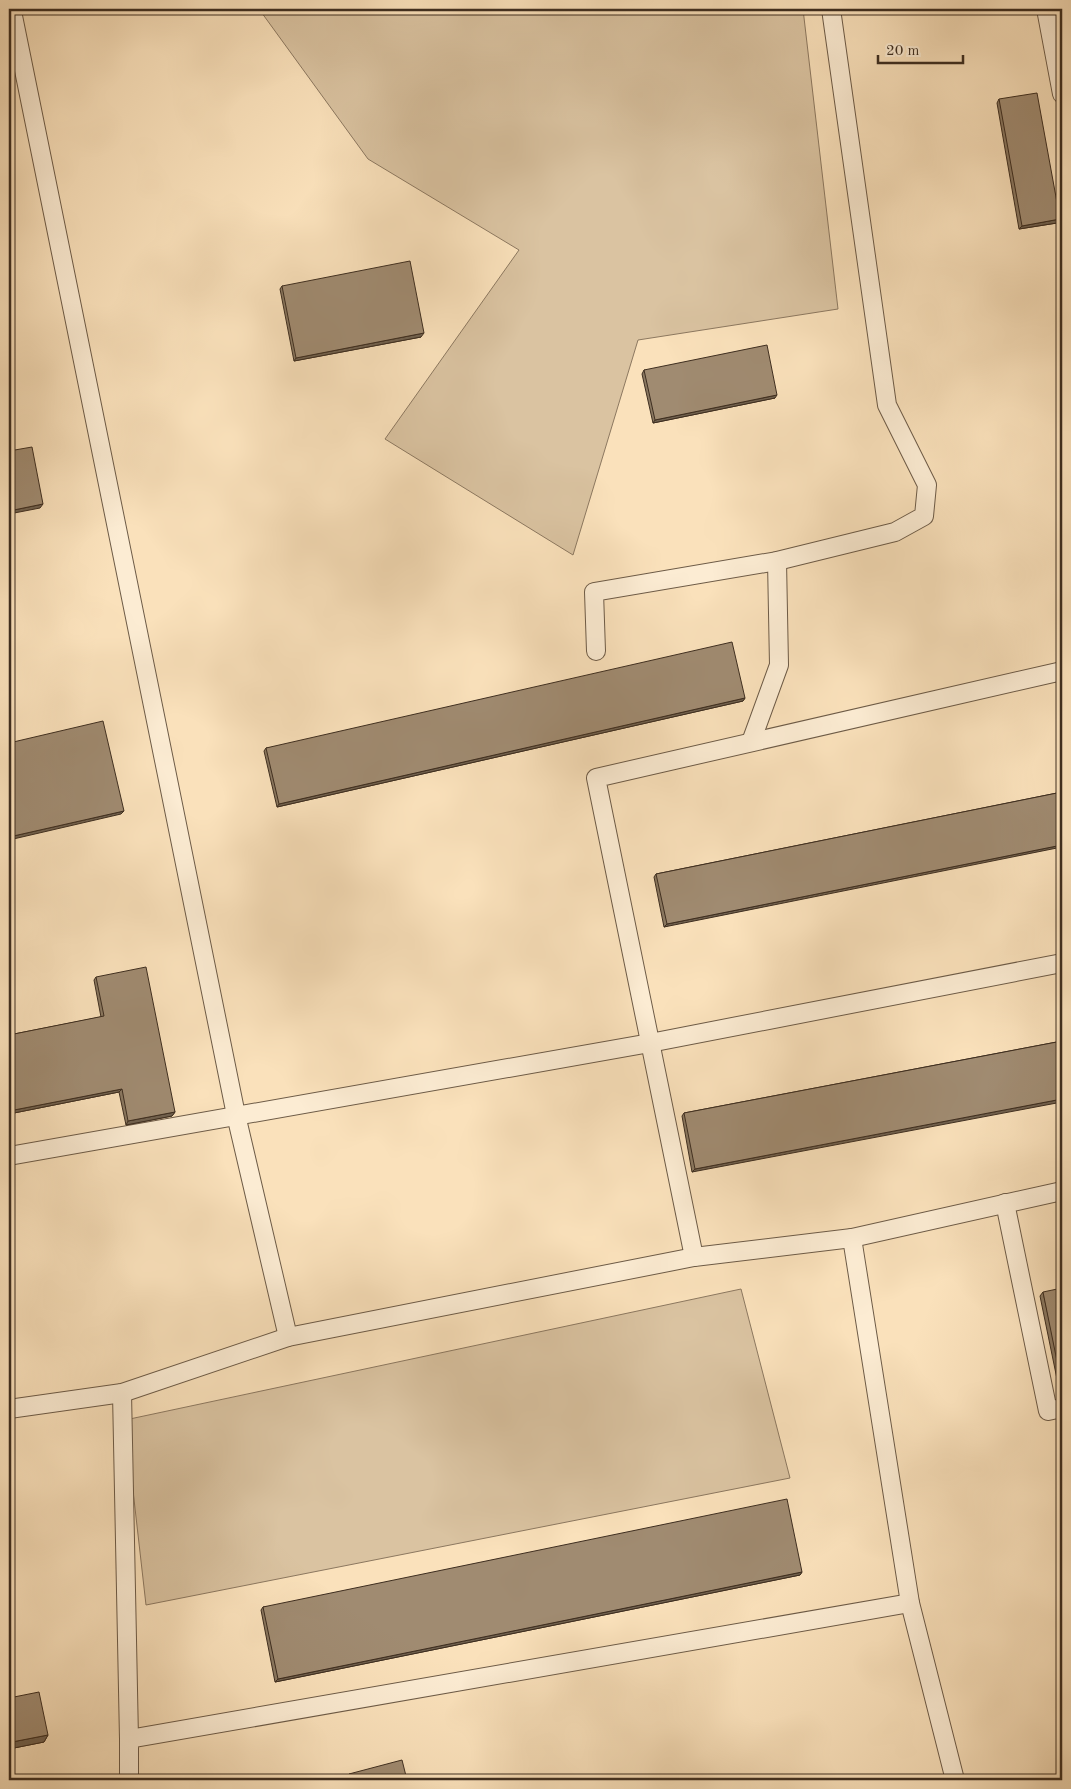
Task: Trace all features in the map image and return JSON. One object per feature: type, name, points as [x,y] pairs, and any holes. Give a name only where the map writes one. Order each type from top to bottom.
[{"type":"lane","points":[[596,651],[594,592],[777,561],[895,532],[924,516],[927,485],[887,405],[831,9]]},
{"type":"lane","points":[[1046,9],[1060,69],[1062,94]]},
{"type":"lane","points":[[13,16],[236,1114],[288,1338]]},
{"type":"lane","points":[[751,742],[779,665],[777,561]]},
{"type":"lane","points":[[694,1256],[596,778],[1062,671]]},
{"type":"lane","points":[[9,1156],[204,1122],[236,1114],[650,1043],[1062,963]]},
{"type":"lane","points":[[9,1409],[122,1393],[288,1338],[694,1256],[852,1238],[1062,1191]]},
{"type":"lane","points":[[1005,1203],[1048,1411],[1062,1408]]},
{"type":"lane","points":[[852,1238],[910,1603],[955,1780]]},
{"type":"lane","points":[[122,1393],[130,1780]]},
{"type":"lane","points":[[130,1739],[910,1603]]},
{"type":"shaded area","points":[[259,9],[803,9],[838,309],[638,340],[573,555],[385,439],[519,250],[368,159]]},
{"type":"shaded area","points":[[741,1289],[790,1478],[146,1605],[125,1420]]},
{"type":"building","points":[[1037,93],[1060,219],[1022,226],[999,99]]},
{"type":"building","points":[[410,261],[424,333],[296,358],[282,286]]},
{"type":"building","points":[[767,345],[777,395],[655,420],[644,370]]},
{"type":"building","points":[[32,447],[43,504],[9,511],[9,451]]},
{"type":"building","points":[[732,642],[745,698],[279,804],[266,748]]},
{"type":"building","points":[[103,721],[124,811],[9,837],[9,743]]},
{"type":"building","points":[[1062,792],[1062,845],[667,924],[656,874]]},
{"type":"building","points":[[146,967],[175,1112],[128,1121],[122,1089],[9,1111],[9,1035],[104,1016],[96,977]]},
{"type":"building","points":[[1062,1041],[1062,1099],[695,1169],[684,1113]]},
{"type":"building","points":[[1062,1288],[1062,1376],[1060,1376],[1043,1292]]},
{"type":"building","points":[[787,1499],[802,1572],[278,1679],[263,1607]]},
{"type":"building","points":[[39,1692],[48,1735],[12,1742],[9,1726],[9,1698]]},
{"type":"building","points":[[402,1760],[407,1780],[350,1780],[349,1774]]}]
